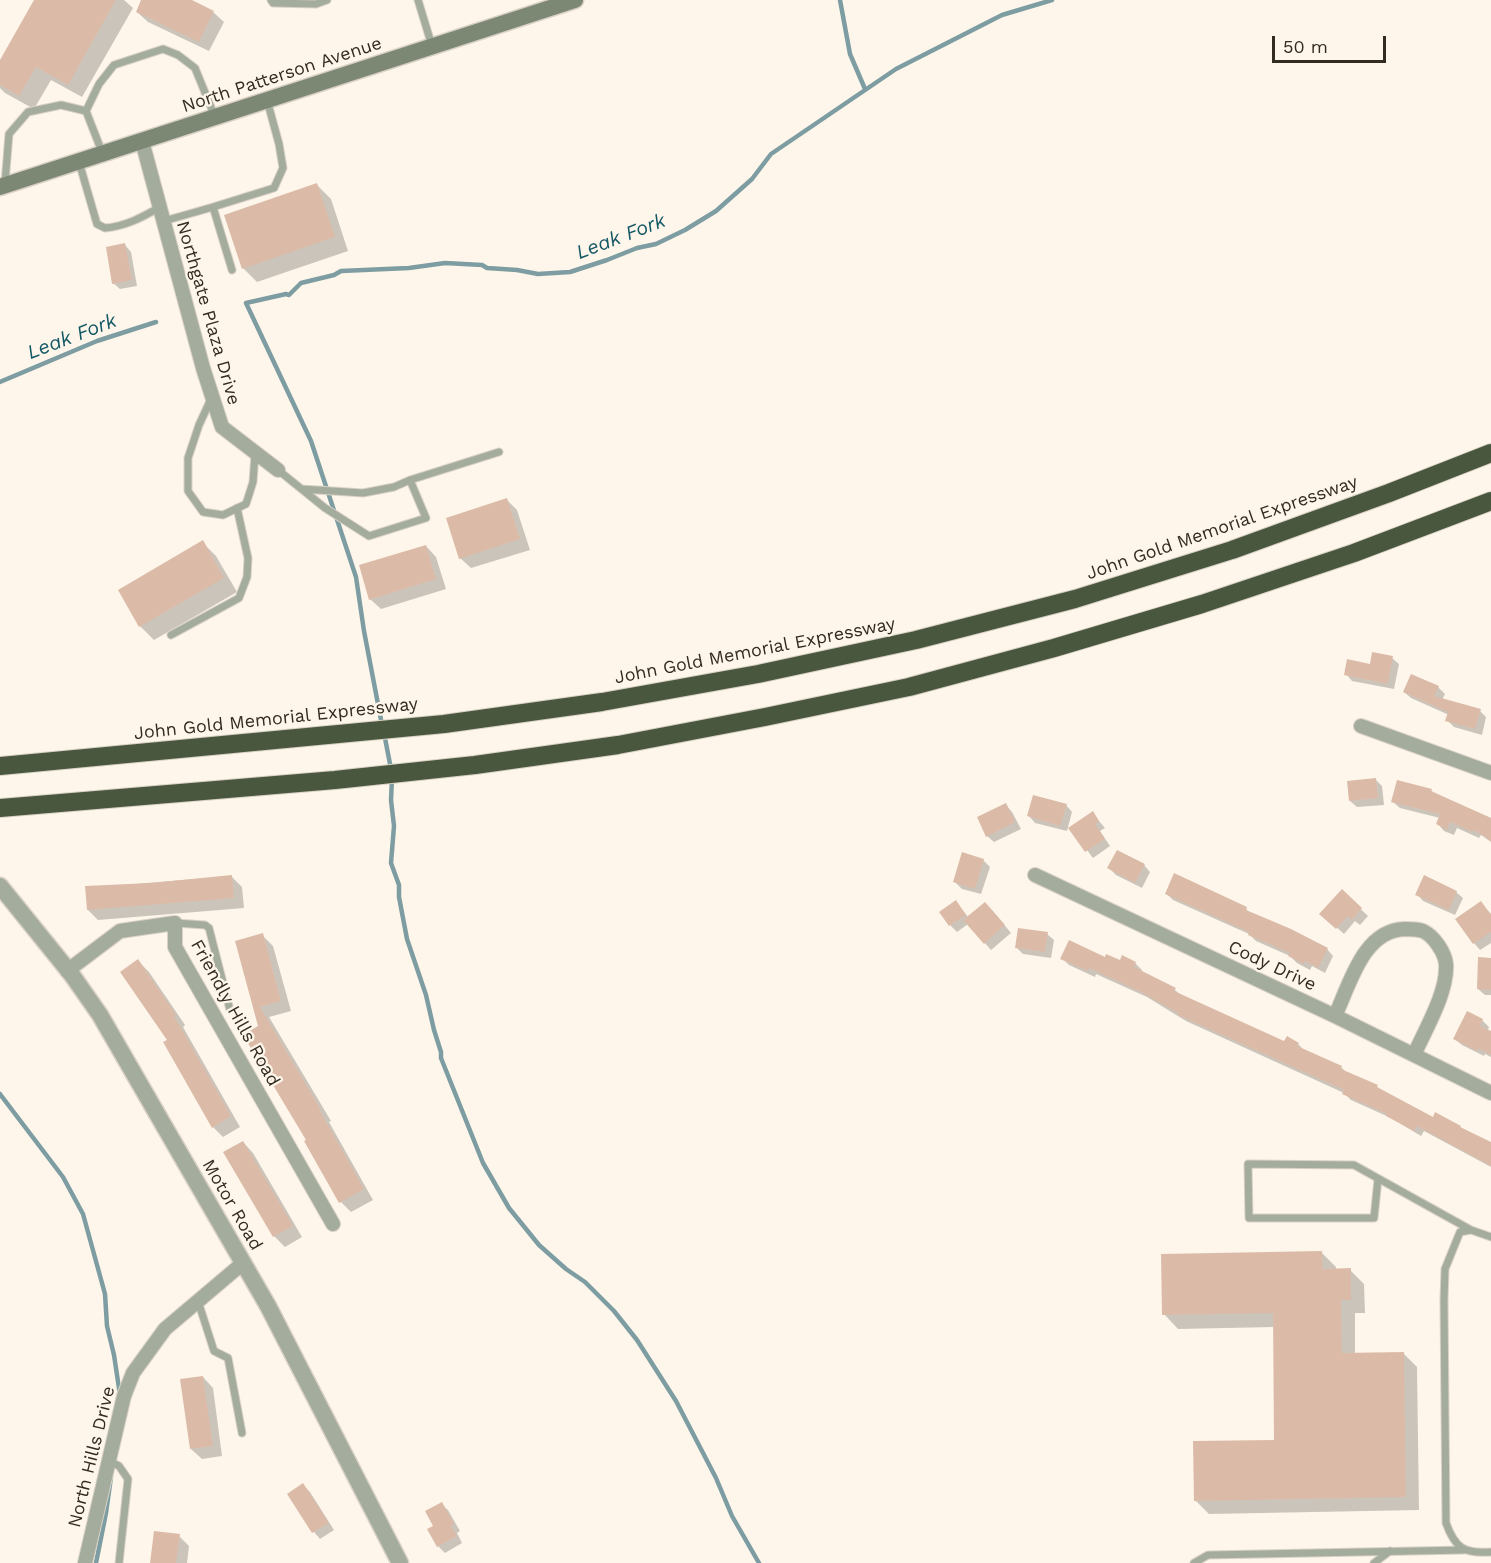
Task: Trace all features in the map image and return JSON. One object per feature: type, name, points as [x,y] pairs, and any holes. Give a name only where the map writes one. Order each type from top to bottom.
[{"type":"highway","name":"John Gold Memorial Expressway","points":[[0,766],[444,724],[602,702],[781,669],[916,640],[1075,599],[1232,550],[1491,453]]},
{"type":"highway","points":[[0,808],[335,780],[475,765],[618,745],[899,689],[1054,648],[1202,604],[1354,553],[1491,501]]},
{"type":"main road","name":"North Patterson Avenue","points":[[2,186],[576,0]]},
{"type":"street","name":"Northgate Plaza Drive","points":[[142,141],[222,427],[278,470]]},
{"type":"street","points":[[1360,726],[1490,771]]},
{"type":"street","name":"Cody Drive","points":[[1035,875],[1335,1016],[1491,1093]]},
{"type":"street","name":"Motor Road","points":[[0,886],[100,1015],[268,1306],[400,1563]]},
{"type":"street","name":"Friendly Hills Road","points":[[67,970],[120,931],[175,923],[175,947],[333,1224]]},
{"type":"street","points":[[1335,1016],[1359,963],[1378,937],[1400,929],[1421,930],[1432,938],[1441,950],[1446,964],[1439,997],[1414,1055]]},
{"type":"street","name":"North Hills Drive","points":[[86,1563],[124,1396],[133,1373],[165,1329],[243,1263]]},
{"type":"lane","points":[[271,0],[273,3],[316,4],[327,0]]},
{"type":"lane","points":[[418,0],[432,46]]},
{"type":"lane","points":[[103,154],[86,111],[99,84],[114,65],[163,49],[178,55],[195,68],[215,117]]},
{"type":"lane","points":[[78,162],[97,224],[105,228],[121,227],[161,214],[213,207],[274,188],[283,168],[267,100]]},
{"type":"lane","points":[[2,186],[9,134],[28,112],[61,105],[86,111]]},
{"type":"lane","points":[[213,207],[232,270]]},
{"type":"lane","points":[[212,397],[199,425],[188,458],[188,491],[202,512],[223,515],[246,504],[253,482],[255,453]]},
{"type":"lane","points":[[302,489],[363,493],[394,487],[499,452]]},
{"type":"lane","points":[[278,470],[325,507],[369,536],[426,518],[410,480]]},
{"type":"lane","points":[[171,635],[238,598],[247,577],[248,558],[237,508]]},
{"type":"lane","points":[[175,923],[205,925],[209,928],[230,1010]]},
{"type":"lane","points":[[1378,1179],[1374,1218],[1249,1218],[1248,1164],[1354,1165],[1471,1230],[1491,1238]]},
{"type":"lane","points":[[1464,1550],[1452,1540],[1446,1523],[1444,1289],[1445,1269],[1460,1232],[1471,1230]]},
{"type":"lane","points":[[198,1301],[214,1351],[228,1358],[242,1433]]},
{"type":"lane","points":[[109,1461],[119,1466],[128,1479],[119,1563]]},
{"type":"lane","points":[[1194,1563],[1208,1555],[1464,1550],[1477,1553],[1491,1552]]},
{"type":"lane","points":[[1374,1563],[1389,1551]]},
{"type":"building","points":[[34,0],[116,0],[68,85],[36,67],[19,96],[0,85],[0,60]]},
{"type":"building","points":[[141,0],[192,0],[214,11],[199,42],[136,12]]},
{"type":"building","points":[[317,183],[335,237],[242,269],[224,215]]},
{"type":"building","points":[[125,243],[132,280],[112,284],[106,247]]},
{"type":"building","points":[[507,498],[520,539],[459,559],[446,518]]},
{"type":"building","points":[[203,540],[224,578],[139,627],[118,590]]},
{"type":"building","points":[[426,545],[436,579],[369,600],[359,565]]},
{"type":"building","points":[[1372,652],[1393,656],[1388,684],[1344,675],[1347,659],[1370,664]]},
{"type":"building","points":[[1411,674],[1439,686],[1434,696],[1481,709],[1475,729],[1445,721],[1448,712],[1403,692]]},
{"type":"building","points":[[1376,778],[1378,798],[1349,801],[1347,781]]},
{"type":"building","points":[[1397,780],[1432,789],[1431,791],[1491,818],[1491,841],[1474,830],[1473,832],[1450,822],[1447,830],[1436,824],[1440,814],[1391,802]]},
{"type":"building","points":[[1033,795],[1067,804],[1060,826],[1027,816]]},
{"type":"building","points":[[1006,803],[1015,822],[986,837],[977,817]]},
{"type":"building","points":[[1093,811],[1099,821],[1095,824],[1105,839],[1085,852],[1068,828]]},
{"type":"building","points":[[1117,850],[1145,864],[1135,883],[1107,868]]},
{"type":"building","points":[[962,852],[984,859],[975,889],[953,882]]},
{"type":"building","points":[[1174,873],[1328,948],[1318,968],[1305,961],[1304,964],[1288,956],[1290,953],[1248,935],[1249,932],[1165,894]]},
{"type":"building","points":[[232,875],[234,898],[87,910],[85,886],[151,883]]},
{"type":"building","points":[[1424,875],[1457,891],[1449,910],[1415,895]]},
{"type":"building","points":[[1342,889],[1362,908],[1352,920],[1348,916],[1336,929],[1319,914]]},
{"type":"building","points":[[956,900],[966,915],[949,926],[939,912]]},
{"type":"building","points":[[1481,901],[1491,915],[1491,932],[1473,944],[1455,919]]},
{"type":"building","points":[[985,902],[1005,925],[984,944],[963,920]]},
{"type":"building","points":[[1018,928],[1048,932],[1045,952],[1015,948]]},
{"type":"building","points":[[263,933],[281,1001],[260,1007],[321,1110],[364,1189],[339,1203],[304,1141],[306,1140],[243,1035],[258,1026],[235,941]]},
{"type":"building","points":[[1069,940],[1105,957],[1106,954],[1120,960],[1122,955],[1136,962],[1134,967],[1176,988],[1174,991],[1284,1041],[1287,1036],[1299,1043],[1297,1046],[1342,1066],[1341,1069],[1378,1085],[1377,1087],[1433,1117],[1435,1112],[1491,1142],[1491,1166],[1417,1126],[1414,1131],[1386,1116],[1387,1114],[1342,1094],[1344,1090],[1178,1015],[1139,991],[1089,968],[1088,971],[1060,959]]},
{"type":"building","points":[[1478,957],[1491,958],[1491,990],[1477,989]]},
{"type":"building","points":[[138,959],[176,1015],[174,1016],[231,1116],[212,1128],[163,1042],[167,1040],[120,972]]},
{"type":"building","points":[[1467,1011],[1483,1019],[1480,1026],[1491,1031],[1491,1055],[1453,1039]]},
{"type":"building","points":[[243,1141],[293,1226],[273,1237],[223,1152]]},
{"type":"building","points":[[1322,1251],[1323,1269],[1351,1268],[1351,1300],[1341,1300],[1342,1353],[1404,1352],[1406,1497],[1194,1501],[1193,1441],[1274,1440],[1273,1313],[1162,1315],[1161,1254]]},
{"type":"building","points":[[203,1376],[213,1446],[190,1449],[180,1379]]},
{"type":"building","points":[[303,1483],[329,1523],[312,1533],[287,1494]]},
{"type":"building","points":[[442,1502],[454,1524],[451,1526],[457,1536],[437,1547],[427,1529],[433,1526],[425,1511]]},
{"type":"building","points":[[154,1531],[180,1534],[176,1563],[150,1563]]},
{"type":"waterway","points":[[840,0],[850,54],[865,89]]},
{"type":"waterway","name":"Leak Fork","points":[[382,725],[356,577],[311,441],[246,303],[289,295],[301,283],[334,275],[341,271],[409,268],[445,263],[482,265],[487,268],[538,274],[570,272],[637,248],[656,244],[716,211],[752,179],[771,154],[896,69],[1002,15],[1052,0]]},
{"type":"waterway","name":"Leak Fork","points":[[0,382],[97,341],[156,322]]},
{"type":"waterway","points":[[384,733],[391,769]]},
{"type":"waterway","points":[[392,778],[391,800],[394,826],[391,863],[399,885],[407,939],[426,995],[441,1058],[483,1163],[509,1208],[539,1245],[585,1282],[614,1311],[637,1340],[676,1401],[716,1478],[732,1516],[759,1563]]},
{"type":"waterway","points":[[0,1094],[63,1177],[83,1214],[105,1294],[107,1326],[120,1395]]},
{"type":"waterway","points":[[96,1563],[111,1477]]}]
